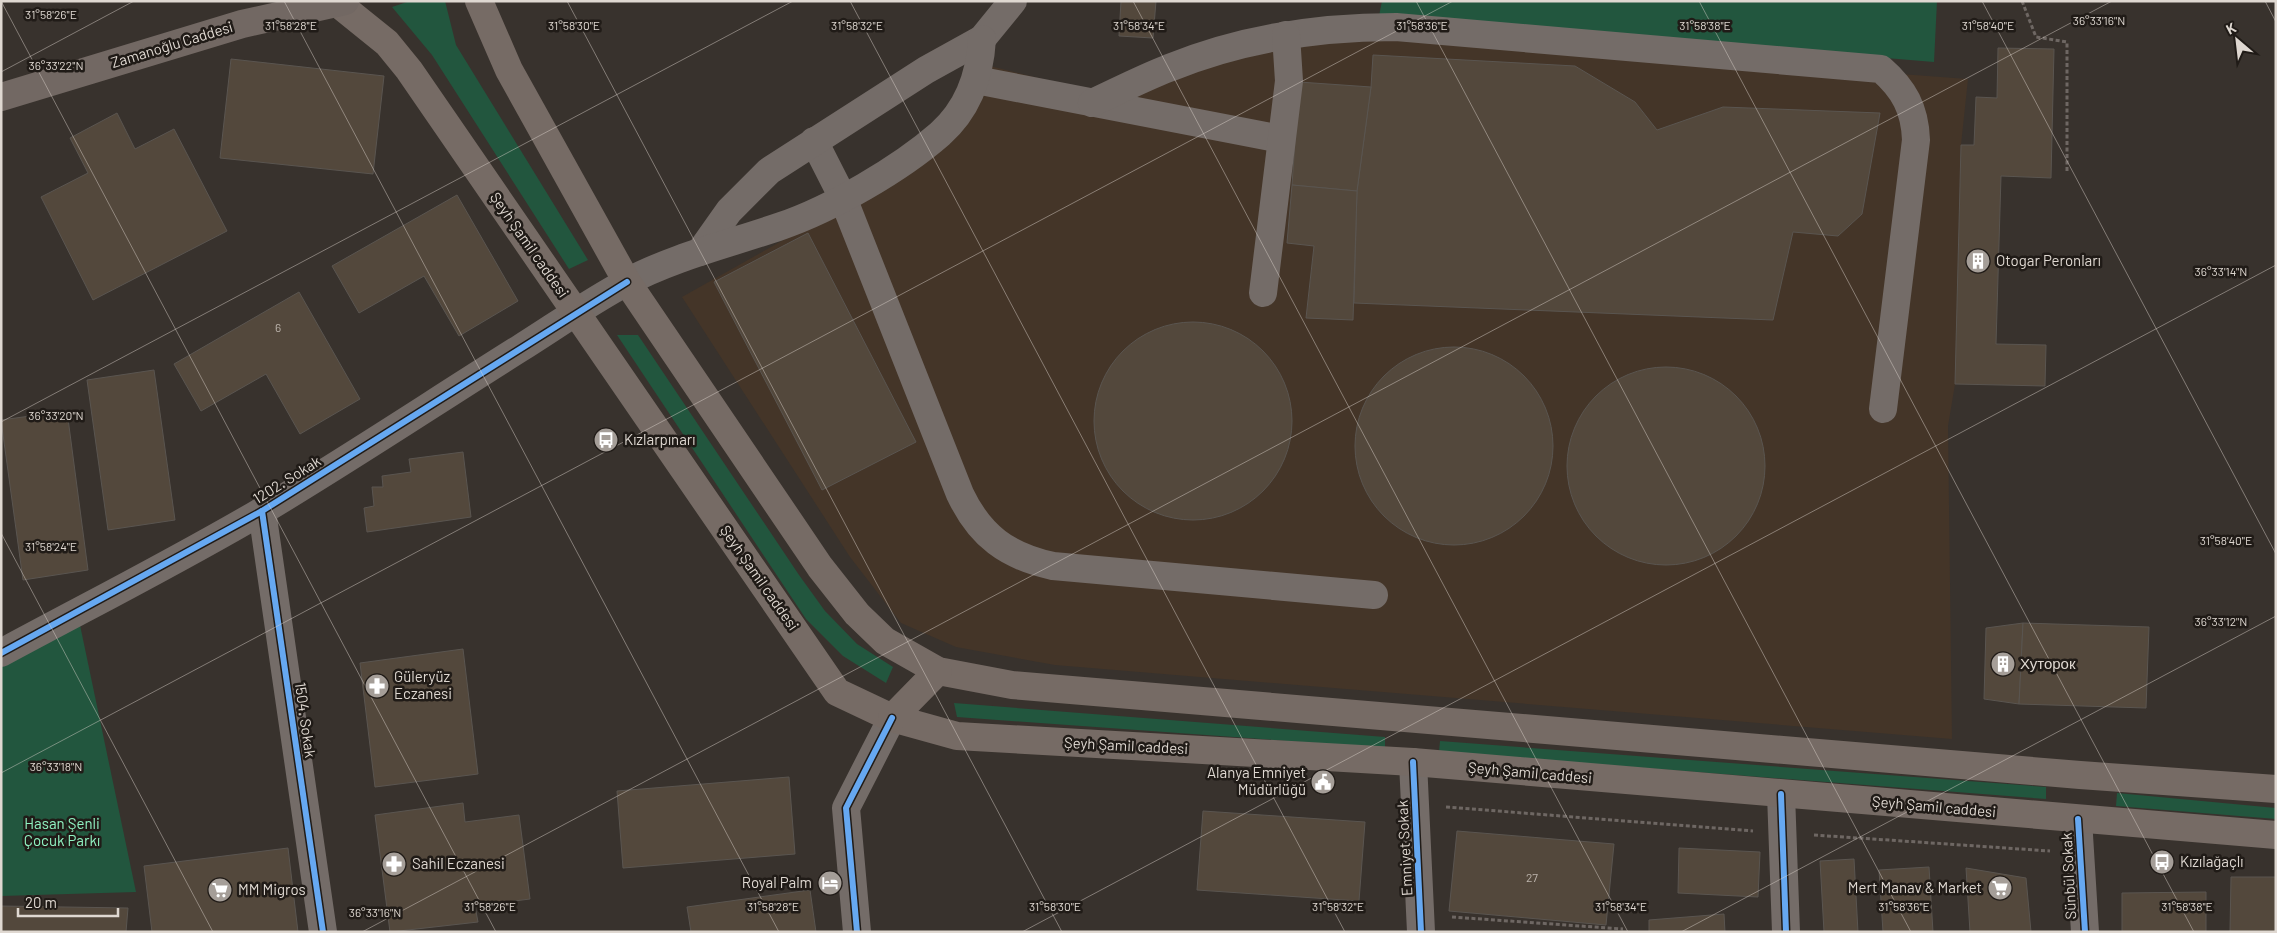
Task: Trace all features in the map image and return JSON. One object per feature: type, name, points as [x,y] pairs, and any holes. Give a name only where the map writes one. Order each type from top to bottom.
[{"type":"highway","name":"Zamanoğlu Caddesi","points":[[1,98],[242,24],[339,2]]},
{"type":"main road","points":[[478,1],[509,70],[627,282],[820,567],[857,614],[886,641],[938,671],[1012,685],[2080,775],[2276,789]]},
{"type":"main road","name":"Şeyh Şamil caddesi","points":[[339,2],[387,43],[409,70],[837,692],[892,718],[957,736],[1413,762],[2276,835]]},
{"type":"main road","points":[[892,718],[938,671]]},
{"type":"main road","points":[[1413,762],[1414,719]]},
{"type":"main road","points":[[2078,819],[2080,775]]},
{"type":"street","points":[[700,252],[728,211],[769,171],[926,70],[982,39],[1013,1]]},
{"type":"street","points":[[1092,103],[1168,68],[1206,54],[1286,34],[1322,29],[1396,27],[1881,69],[1895,82],[1906,97],[1912,111],[1916,140],[1883,409]]},
{"type":"street","points":[[1263,292],[1289,81],[1286,34]]},
{"type":"street","name":"1202. Sokak","points":[[1,653],[262,512],[627,282],[700,252],[784,225],[843,198],[884,174],[940,134],[959,111],[976,80],[981,60],[982,39]]},
{"type":"street","points":[[976,80],[1282,139]]},
{"type":"street","points":[[814,141],[843,198],[960,494],[968,510],[991,538],[1009,551],[1030,561],[1052,566],[1374,595]]},
{"type":"street","name":"1504. Sokak","points":[[262,512],[323,932]]},
{"type":"street","points":[[857,932],[846,808],[892,718]]},
{"type":"street","name":"Emniyet Sokak","points":[[1413,762],[1421,932]]},
{"type":"street","points":[[1781,794],[1786,932]]},
{"type":"street","name":"Sünbül Sokak","points":[[2078,819],[2085,932]]},
{"type":"path","points":[[2022,1],[2036,38],[2067,42],[2068,171]]},
{"type":"path","points":[[1446,815],[1446,806],[1782,833],[2080,853]]},
{"type":"path","points":[[1449,916],[1588,929],[1623,929]]},
{"type":"path","points":[[1551,920],[1551,925]]},
{"type":"shaded area","points":[[1330,32],[1968,79],[1961,145],[1955,384],[1948,426],[1952,739],[1055,665],[956,647],[901,623],[850,557],[682,297],[901,174],[990,66],[1099,93]]},
{"type":"green space","points":[[410,1],[445,1],[456,45],[588,260],[569,269],[432,55],[392,7]]},
{"type":"green space","points":[[1382,1],[1937,1],[1934,62],[1379,16]]},
{"type":"green space","points":[[617,335],[638,335],[825,611],[857,644],[893,667],[886,683],[843,656],[806,619]]},
{"type":"green space","name":"Hasan Şenli Çocuk Parkı","points":[[80,625],[136,892],[1,896],[1,667]]},
{"type":"green space","points":[[954,703],[1385,737],[1385,748],[957,717]]},
{"type":"green space","points":[[1440,741],[2046,787],[2046,799],[1439,752]]},
{"type":"green space","points":[[2117,793],[2276,808],[2276,819],[2116,806]]},
{"type":"building","points":[[1121,1],[1156,1],[1153,38],[1119,36]]},
{"type":"building","name":"Otogar Peronları","points":[[1998,48],[2054,49],[2051,178],[2001,176],[1996,344],[2046,345],[2045,386],[1955,384],[1961,145],[1974,145],[1976,97],[1997,98]]},
{"type":"building","points":[[1373,55],[1575,66],[1635,102],[1657,130],[1723,107],[1880,113],[1862,214],[1838,236],[1793,232],[1773,320],[1354,303],[1357,191],[1371,87]]},
{"type":"building","points":[[231,59],[384,76],[373,174],[220,158]]},
{"type":"building","points":[[1299,82],[1371,87],[1357,191],[1292,185]]},
{"type":"building","points":[[117,113],[135,149],[174,129],[227,231],[93,300],[41,197],[88,173],[70,138]]},
{"type":"building","points":[[1292,185],[1357,191],[1353,320],[1306,318],[1314,246],[1287,243]]},
{"type":"building","points":[[457,195],[518,301],[459,336],[424,276],[359,313],[332,266]]},
{"type":"building","points":[[808,233],[916,442],[822,490],[714,282]]},
{"type":"building","points":[[299,292],[360,399],[300,434],[266,374],[201,411],[174,364]]},
{"type":"building","points":[[1183,322],[1203,322],[1231,329],[1256,344],[1270,358],[1285,383],[1292,411],[1292,431],[1285,459],[1270,484],[1256,498],[1231,513],[1222,516],[1203,520],[1183,520],[1155,513],[1130,498],[1116,484],[1101,459],[1098,450],[1094,431],[1094,411],[1101,383],[1116,358],[1130,344],[1155,329],[1164,326]]},
{"type":"building","points":[[1444,347],[1464,347],[1492,354],[1517,369],[1531,383],[1546,408],[1553,436],[1553,456],[1546,484],[1531,509],[1517,523],[1492,538],[1483,541],[1464,545],[1444,545],[1416,538],[1391,523],[1377,509],[1362,484],[1359,475],[1355,456],[1355,436],[1362,408],[1377,383],[1391,369],[1416,354],[1425,351]]},
{"type":"building","points":[[1656,367],[1676,367],[1704,374],[1729,389],[1743,403],[1758,428],[1765,456],[1765,476],[1758,504],[1743,529],[1729,543],[1704,558],[1695,561],[1676,565],[1656,565],[1628,558],[1603,543],[1589,529],[1574,504],[1571,495],[1567,476],[1567,456],[1574,428],[1589,403],[1603,389],[1628,374],[1637,371]]},
{"type":"building","points":[[154,370],[175,520],[108,530],[87,380]]},
{"type":"building","points":[[67,411],[88,570],[23,580],[1,420]]},
{"type":"building","points":[[463,452],[471,517],[367,532],[364,508],[374,506],[372,487],[383,487],[382,476],[411,472],[409,459]]},
{"type":"building","name":"Хуторок","points":[[2023,623],[2019,704],[1984,699],[1986,628]]},
{"type":"building","points":[[2023,623],[2149,627],[2146,708],[2019,704]]},
{"type":"building","points":[[463,649],[478,774],[375,787],[360,663]]},
{"type":"building","points":[[789,777],[795,854],[623,868],[617,791]]},
{"type":"building","points":[[463,803],[465,822],[519,815],[530,899],[475,906],[478,922],[390,932],[375,815]]},
{"type":"building","points":[[1203,811],[1365,822],[1359,901],[1197,890]]},
{"type":"building","points":[[1457,831],[1614,844],[1606,925],[1449,911]]},
{"type":"building","name":"MM Migros","points":[[288,848],[298,932],[152,932],[144,866]]},
{"type":"building","points":[[1679,848],[1760,852],[1758,897],[1678,893]]},
{"type":"building","points":[[1854,859],[1858,932],[1824,932],[1820,861]]},
{"type":"building","points":[[1929,867],[1933,932],[1883,932],[1879,870]]},
{"type":"building","points":[[1966,868],[2026,878],[2031,932],[1970,932]]},
{"type":"building","points":[[2231,877],[2276,877],[2276,932],[2230,932]]},
{"type":"building","points":[[810,890],[816,932],[691,932],[687,907]]},
{"type":"building","points":[[2206,892],[2206,932],[2122,932],[2122,893]]},
{"type":"building","points":[[1,906],[128,908],[126,932],[1,932]]},
{"type":"building","points":[[1724,914],[1725,932],[1649,932],[1649,920]]},
{"type":"cycle path","points":[[1,653],[262,511],[627,282]]},
{"type":"cycle path","points":[[262,511],[323,932]]},
{"type":"cycle path","points":[[857,932],[846,808],[892,718]]},
{"type":"cycle path","points":[[1413,762],[1421,932]]},
{"type":"cycle path","points":[[1781,794],[1786,932]]},
{"type":"cycle path","points":[[2078,819],[2085,932]]},
{"type":"place","name":"Otogar Peronları","points":[[1978,261]]},
{"type":"place","name":"Kızlarpınarı","points":[[606,440]]},
{"type":"place","name":"Хуторок","points":[[2003,664]]},
{"type":"place","name":"Güleryüz Eczanesi","points":[[377,686]]},
{"type":"place","name":"Alanya Emniyet Müdürlüğü","points":[[1323,782]]},
{"type":"place","name":"Kızılağaçlı","points":[[2162,862]]},
{"type":"place","name":"Sahil Eczanesi","points":[[394,864]]},
{"type":"place","name":"Royal Palm","points":[[830,883]]},
{"type":"place","name":"Mert Manav & Market","points":[[2000,888]]},
{"type":"place","name":"MM Migros","points":[[220,890]]}]
